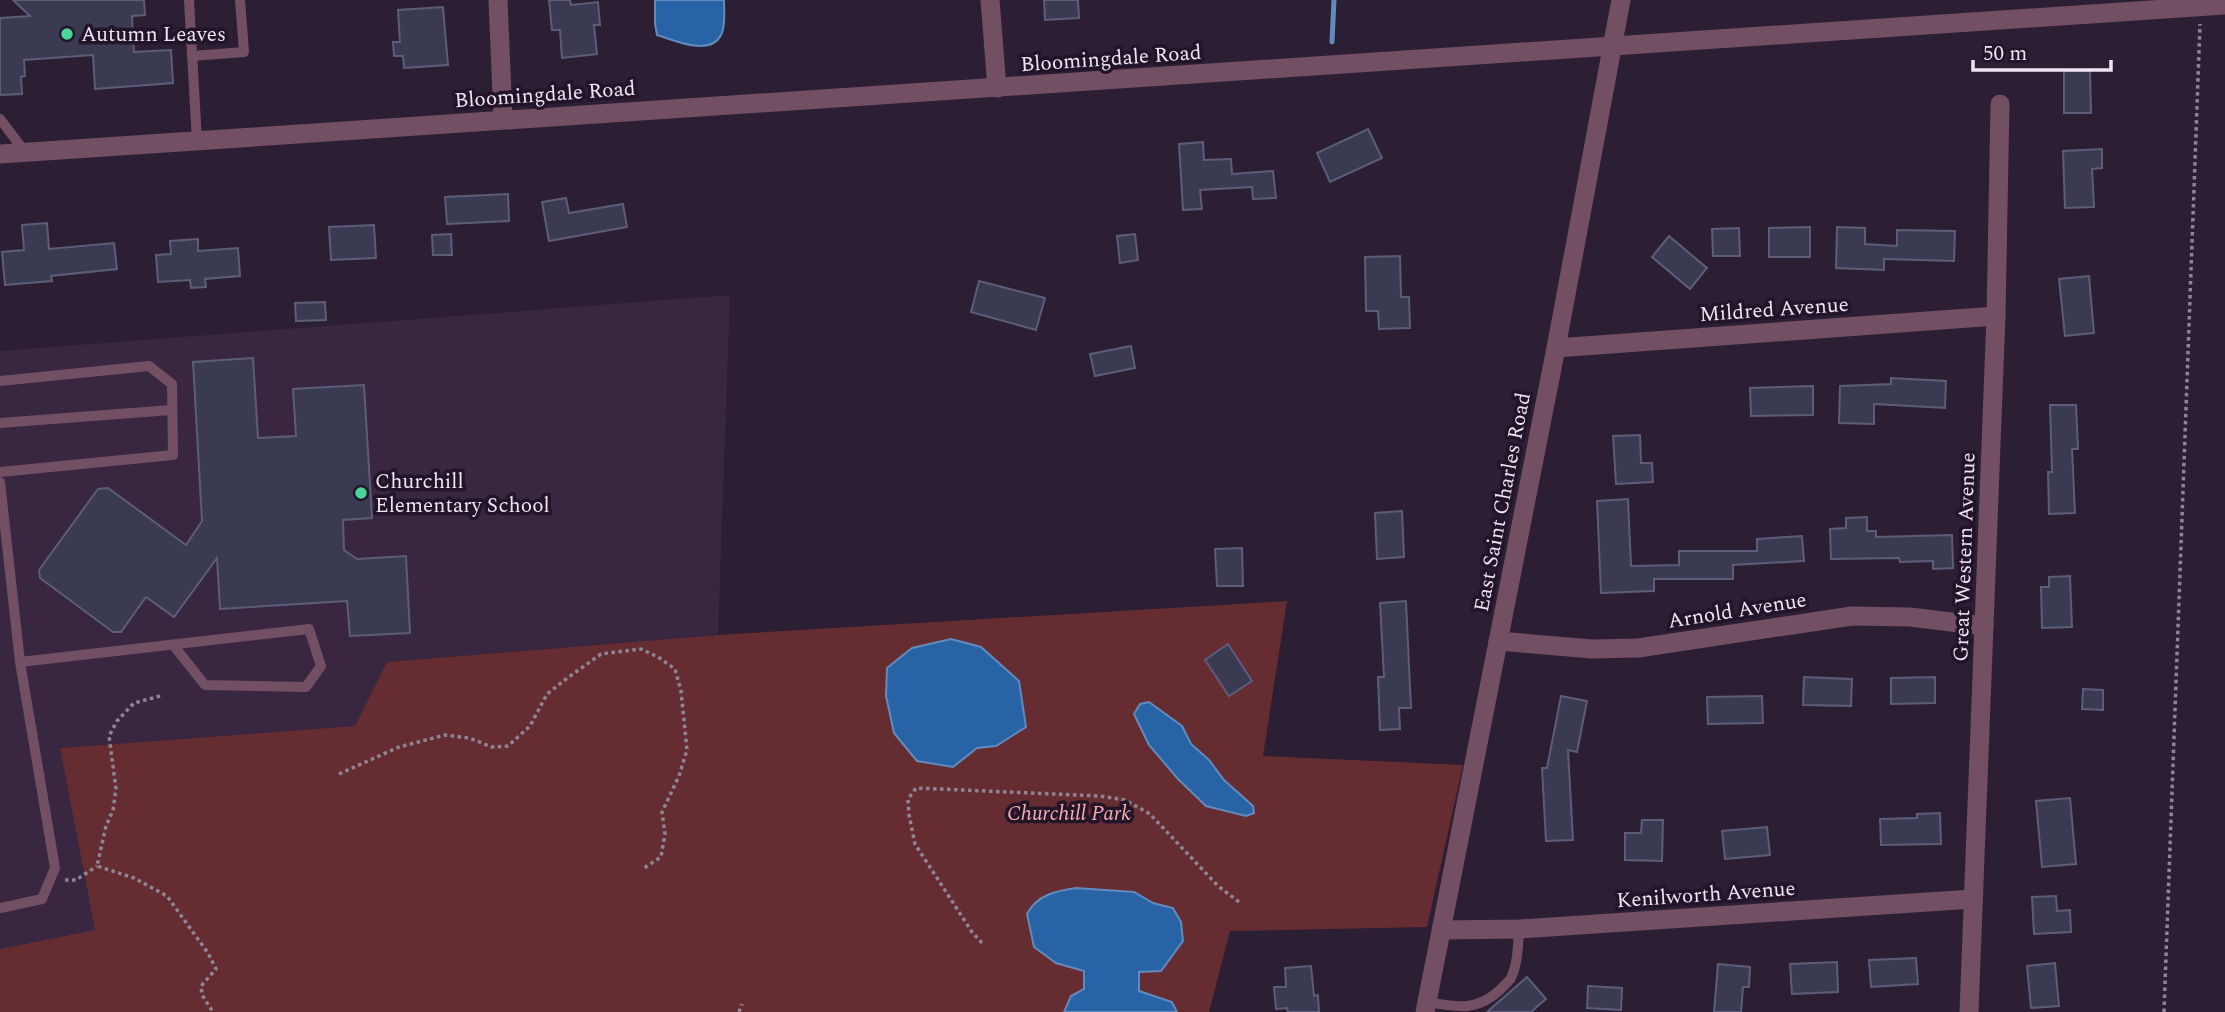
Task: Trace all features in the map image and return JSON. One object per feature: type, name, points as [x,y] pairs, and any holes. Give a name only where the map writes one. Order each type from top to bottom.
[{"type":"street","points":[[498,0],[503,119]]},
{"type":"street","points":[[990,0],[997,88]]},
{"type":"street","name":"East Saint Charles Road","points":[[1426,1007],[1556,348],[1621,0]]},
{"type":"street","name":"Bloomingdale Road","points":[[0,154],[2225,5]]},
{"type":"street","name":"Great Western Avenue","points":[[1969,1012],[1996,316],[2000,104]]},
{"type":"street","name":"Mildred Avenue","points":[[1556,348],[1996,316]]},
{"type":"street","name":"Arnold Avenue","points":[[1498,641],[1592,649],[1628,649],[1852,616],[1910,617],[1984,626]]},
{"type":"street","name":"Kenilworth Avenue","points":[[1441,930],[1519,929],[1973,899]]},
{"type":"lane","points":[[189,0],[197,141]]},
{"type":"lane","points":[[192,56],[244,52],[240,0]]},
{"type":"lane","points":[[0,119],[25,152]]},
{"type":"lane","points":[[0,381],[149,366],[172,384],[173,455],[0,472]]},
{"type":"lane","points":[[0,423],[171,410]]},
{"type":"lane","points":[[0,482],[20,662],[55,868],[42,900],[0,908]]},
{"type":"lane","points":[[20,662],[309,629],[320,666],[306,687],[205,685],[174,646]]},
{"type":"lane","points":[[1426,1007],[1479,1005],[1494,995],[1510,980],[1517,958],[1519,929]]},
{"type":"path","points":[[2164,1012],[2200,31]]},
{"type":"path","points":[[339,774],[399,747],[445,735],[469,738],[492,747],[508,746],[530,726],[547,694],[566,679],[601,654],[640,649],[675,669],[681,691],[687,750],[663,812],[665,834],[661,857],[644,868]]},
{"type":"path","points":[[50,881],[76,880],[97,866],[106,826],[113,810],[116,789],[109,736],[117,721],[134,703],[160,696]]},
{"type":"path","points":[[982,943],[972,932],[915,844],[908,799],[916,788],[1100,796],[1125,800],[1150,814],[1218,886],[1239,902]]},
{"type":"path","points":[[97,866],[134,878],[167,896],[208,953],[216,969],[201,986],[202,995],[213,1012]]},
{"type":"path","points":[[739,1012],[742,1004]]},
{"type":"shaded area","name":"Churchill Elementary School","points":[[730,295],[718,635],[388,662],[355,726],[60,748],[95,930],[0,949],[0,351]]},
{"type":"green space","name":"Churchill Park","points":[[1287,601],[1263,756],[1463,765],[1427,927],[1230,931],[1209,1012],[0,1012],[0,949],[95,930],[60,748],[355,726],[387,662],[718,635]]},
{"type":"water","points":[[655,0],[724,0],[723,31],[716,42],[700,46],[657,35]]},
{"type":"water","points":[[951,639],[981,647],[1019,681],[1026,727],[996,746],[977,748],[953,767],[917,761],[894,733],[886,696],[887,668],[912,648]]},
{"type":"water","points":[[1149,702],[1182,726],[1191,744],[1209,760],[1224,780],[1253,806],[1254,813],[1246,816],[1206,806],[1178,779],[1149,745],[1134,714],[1140,704]]},
{"type":"water","points":[[1076,888],[1134,892],[1153,903],[1173,908],[1181,922],[1183,941],[1161,971],[1139,972],[1139,991],[1172,1002],[1177,1012],[1064,1012],[1071,996],[1084,989],[1084,971],[1056,963],[1034,947],[1027,914],[1041,898]]},
{"type":"building","name":"Autumn Leaves","points":[[13,0],[144,0],[145,15],[132,16],[134,52],[171,50],[173,83],[95,89],[93,55],[24,60],[22,94],[0,95],[0,18],[30,16]]},
{"type":"building","points":[[549,0],[570,0],[571,5],[598,2],[600,25],[594,25],[597,54],[562,58],[560,30],[552,30]]},
{"type":"building","points":[[1044,0],[1078,0],[1079,18],[1045,20]]},
{"type":"building","points":[[443,7],[448,65],[404,68],[403,56],[394,56],[393,42],[400,42],[398,10]]},
{"type":"building","points":[[2064,71],[2090,71],[2091,113],[2064,113]]},
{"type":"building","points":[[1368,129],[1382,158],[1330,182],[1317,153]]},
{"type":"building","points":[[1203,142],[1204,160],[1231,159],[1232,174],[1273,171],[1276,198],[1253,199],[1252,187],[1200,190],[1202,209],[1183,210],[1179,144]]},
{"type":"building","points":[[2102,149],[2102,168],[2092,169],[2094,207],[2065,208],[2063,151]]},
{"type":"building","points":[[508,194],[509,221],[447,224],[445,197]]},
{"type":"building","points":[[566,198],[569,213],[623,204],[627,227],[549,241],[542,202]]},
{"type":"building","points":[[47,223],[49,249],[114,243],[117,269],[51,276],[52,281],[5,285],[2,252],[24,250],[22,225]]},
{"type":"building","points":[[374,225],[376,258],[331,260],[329,227]]},
{"type":"building","points":[[1810,227],[1810,257],[1769,257],[1769,228]]},
{"type":"building","points":[[1837,227],[1865,228],[1865,244],[1897,246],[1897,230],[1955,231],[1954,261],[1884,259],[1884,270],[1836,268]]},
{"type":"building","points":[[1739,228],[1740,256],[1713,256],[1712,229]]},
{"type":"building","points":[[451,234],[452,255],[433,255],[432,235]]},
{"type":"building","points":[[1135,234],[1138,260],[1120,263],[1117,236]]},
{"type":"building","points":[[1669,236],[1707,268],[1690,289],[1652,257]]},
{"type":"building","points":[[198,239],[198,251],[238,248],[240,276],[205,279],[206,287],[191,288],[190,280],[158,282],[156,255],[171,254],[170,241]]},
{"type":"building","points":[[1400,256],[1401,297],[1409,297],[1410,328],[1379,329],[1378,311],[1366,311],[1365,257]]},
{"type":"building","points":[[2089,276],[2094,333],[2065,336],[2059,279]]},
{"type":"building","points":[[979,281],[1045,298],[1036,330],[971,312]]},
{"type":"building","points":[[325,302],[326,320],[296,321],[295,303]]},
{"type":"building","points":[[1131,346],[1135,368],[1095,376],[1090,354]]},
{"type":"building","points":[[253,358],[258,438],[296,436],[293,389],[364,385],[372,518],[343,520],[344,550],[357,559],[406,556],[410,633],[350,636],[347,601],[220,609],[217,558],[174,617],[146,597],[121,632],[113,632],[40,578],[39,570],[98,489],[108,488],[186,545],[202,521],[193,362]]},
{"type":"building","points":[[1891,378],[1946,381],[1945,408],[1874,404],[1874,424],[1839,423],[1840,386],[1891,384]]},
{"type":"building","points":[[1813,386],[1813,415],[1751,416],[1750,388]]},
{"type":"building","points":[[2050,405],[2076,405],[2078,449],[2072,449],[2075,513],[2049,514],[2048,472],[2052,472]]},
{"type":"building","points":[[1640,435],[1641,463],[1652,463],[1653,482],[1616,484],[1613,436]]},
{"type":"building","points":[[1628,499],[1631,566],[1679,565],[1679,551],[1757,551],[1757,539],[1802,536],[1804,561],[1733,565],[1733,579],[1654,579],[1654,591],[1601,593],[1597,501]]},
{"type":"building","points":[[1402,511],[1404,557],[1377,559],[1375,513]]},
{"type":"building","points":[[1867,517],[1867,531],[1876,531],[1876,537],[1952,535],[1953,568],[1933,569],[1933,561],[1900,562],[1899,558],[1831,559],[1830,529],[1846,528],[1846,518]]},
{"type":"building","points":[[1242,548],[1243,586],[1217,586],[1215,549]]},
{"type":"building","points":[[2070,576],[2072,627],[2042,628],[2041,587],[2049,587],[2049,577]]},
{"type":"building","points":[[1406,601],[1411,708],[1399,708],[1400,729],[1380,730],[1378,677],[1384,677],[1380,603]]},
{"type":"building","points":[[1228,644],[1252,681],[1229,696],[1205,660]]},
{"type":"building","points":[[1804,677],[1852,679],[1851,706],[1803,705]]},
{"type":"building","points":[[1935,677],[1935,703],[1891,704],[1891,678]]},
{"type":"building","points":[[2083,689],[2103,690],[2103,710],[2082,709]]},
{"type":"building","points":[[1561,696],[1587,701],[1577,752],[1568,750],[1573,840],[1546,841],[1542,768],[1547,768]]},
{"type":"building","points":[[1762,696],[1763,723],[1708,724],[1707,697]]},
{"type":"building","points":[[2070,798],[2076,864],[2042,867],[2036,801]]},
{"type":"building","points":[[1940,813],[1941,844],[1881,845],[1880,819],[1917,818],[1917,814]]},
{"type":"building","points":[[1642,820],[1663,820],[1662,861],[1625,860],[1625,833],[1641,833]]},
{"type":"building","points":[[1767,827],[1770,855],[1725,859],[1722,831]]},
{"type":"building","points":[[2056,896],[2057,911],[2070,910],[2071,932],[2034,934],[2032,897]]},
{"type":"building","points":[[1916,958],[1918,984],[1871,987],[1869,960]]},
{"type":"building","points":[[1837,962],[1838,992],[1792,994],[1790,964]]},
{"type":"building","points":[[2055,963],[2059,1006],[2031,1008],[2027,966]]},
{"type":"building","points":[[1718,964],[1750,967],[1749,987],[1743,987],[1741,1012],[1714,1012]]},
{"type":"building","points":[[1311,966],[1314,996],[1318,995],[1319,1012],[1288,1012],[1287,1008],[1276,1009],[1274,987],[1286,987],[1285,968]]},
{"type":"building","points":[[1527,977],[1546,999],[1531,1012],[1487,1012]]},
{"type":"building","points":[[1588,986],[1622,988],[1621,1010],[1587,1008]]},
{"type":"waterway","points":[[1332,42],[1334,0]]},
{"type":"place","name":"Autumn Leaves","points":[[67,34]]},
{"type":"place","name":"Churchill Elementary School","points":[[361,493]]}]
